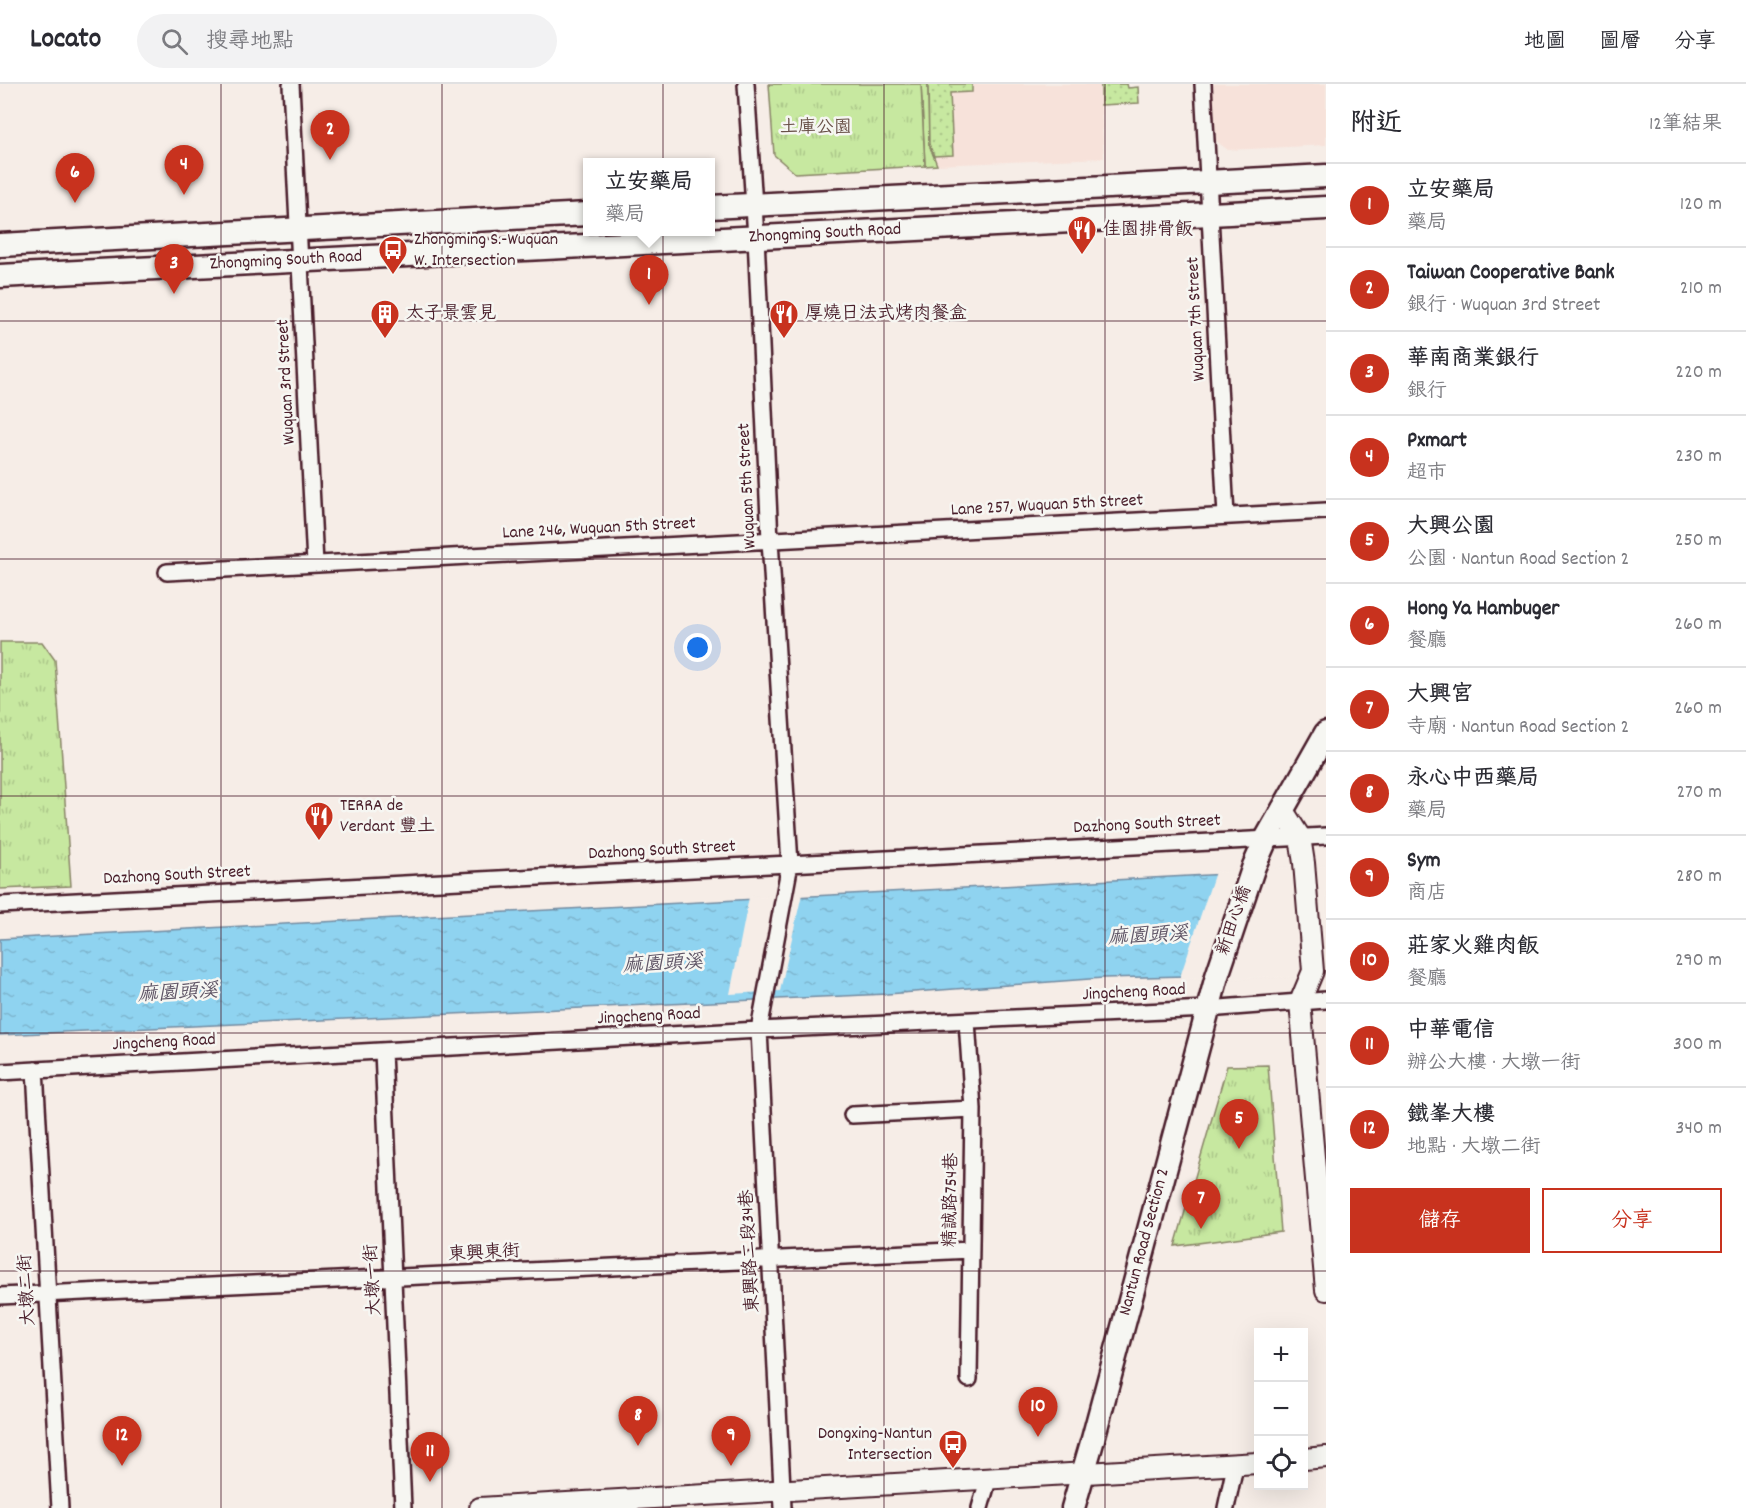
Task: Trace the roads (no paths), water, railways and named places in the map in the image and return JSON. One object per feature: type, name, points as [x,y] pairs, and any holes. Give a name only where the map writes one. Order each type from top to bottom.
[{"type":"main road","name":"Zhongming South Road","points":[[715,207],[1326,176]]},
{"type":"main road","name":"Zhongming South Road","points":[[0,276],[1326,208]]},
{"type":"main road","name":"Zhongming South Road","points":[[0,245],[583,214]]},
{"type":"main road","name":"新田心橋","points":[[1217,976],[1254,866],[1266,839],[1326,733]]},
{"type":"main road","name":"Nantun Road Section 2","points":[[1073,1508],[1217,976]]},
{"type":"street","name":"Wuquan 3rd Street","points":[[291,84],[315,564]]},
{"type":"street","name":"Wuquan 5th Street","points":[[746,84],[790,864],[764,1008]]},
{"type":"street","name":"Wuquan 7th Street","points":[[1203,84],[1226,516]]},
{"type":"street","name":"Lane 257, Wuquan 5th Street","points":[[770,540],[1326,512]]},
{"type":"street","name":"Lane 246, Wuquan 5th Street","points":[[315,564],[770,540]]},
{"type":"street","points":[[167,572],[315,564]]},
{"type":"street","points":[[1282,809],[1300,837],[1304,863],[1313,971],[1300,1002],[1326,1290]]},
{"type":"street","name":"Dazhong South Street","points":[[0,905],[1326,836]]},
{"type":"street","name":"Jingcheng Road","points":[[0,1072],[759,1030],[1207,1009],[1326,1000]]},
{"type":"street","name":"東興路二段34巷","points":[[764,1008],[759,1030],[783,1500]]},
{"type":"street","name":"精誠路754巷","points":[[967,1021],[973,1109],[969,1379]]},
{"type":"street","name":"大墩一街","points":[[383,1051],[403,1508]]},
{"type":"street","name":"大墩二街","points":[[35,1070],[60,1508]]},
{"type":"street","points":[[852,1115],[973,1109]]},
{"type":"street","name":"東興東街","points":[[0,1296],[971,1250]]},
{"type":"street","points":[[1308,1459],[1326,1457]]},
{"type":"street","points":[[480,1508],[783,1500],[988,1480],[1254,1464]]},
{"type":"street","points":[[1226,1508],[1235,1466]]},
{"type":"street","points":[[980,1508],[988,1480]]},
{"type":"water","name":"麻園頭溪","points":[[1321,869],[1315,973],[1103,978],[887,994],[0,1035],[0,939]]},
{"type":"place","name":"Taiwan Cooperative Bank","points":[[330,160]]},
{"type":"place","name":"Pxmart","points":[[184,195]]},
{"type":"place","name":"Hong Ya Hambuger","points":[[75,203]]},
{"type":"place","name":"佳園排骨飯","points":[[1082,256]]},
{"type":"place","name":"Zhongming S.-Wuquan W. Intersection","points":[[393,276]]},
{"type":"place","name":"華南商業銀行","points":[[174,294]]},
{"type":"place","name":"立安藥局","points":[[649,305]]},
{"type":"place","name":"太子景雲見","points":[[385,340]]},
{"type":"place","name":"厚燒日法式烤肉餐盒","points":[[784,340]]},
{"type":"place","name":"TERRA de Verdant 豐土","points":[[319,842]]},
{"type":"place","name":"大興公園","points":[[1239,1149]]},
{"type":"place","name":"大興宮","points":[[1201,1229]]},
{"type":"place","name":"莊家火雞肉飯","points":[[1038,1437]]},
{"type":"place","name":"永心中西藥局","points":[[638,1446]]},
{"type":"place","name":"鐵峯大樓","points":[[122,1466]]},
{"type":"place","name":"Sym","points":[[731,1466]]},
{"type":"place","name":"Dongxing-Nantun Intersection","points":[[953,1470]]},
{"type":"place","name":"中華電信","points":[[430,1482]]},
{"type":"park label","name":"土庫公園","points":[[816,128]]}]
